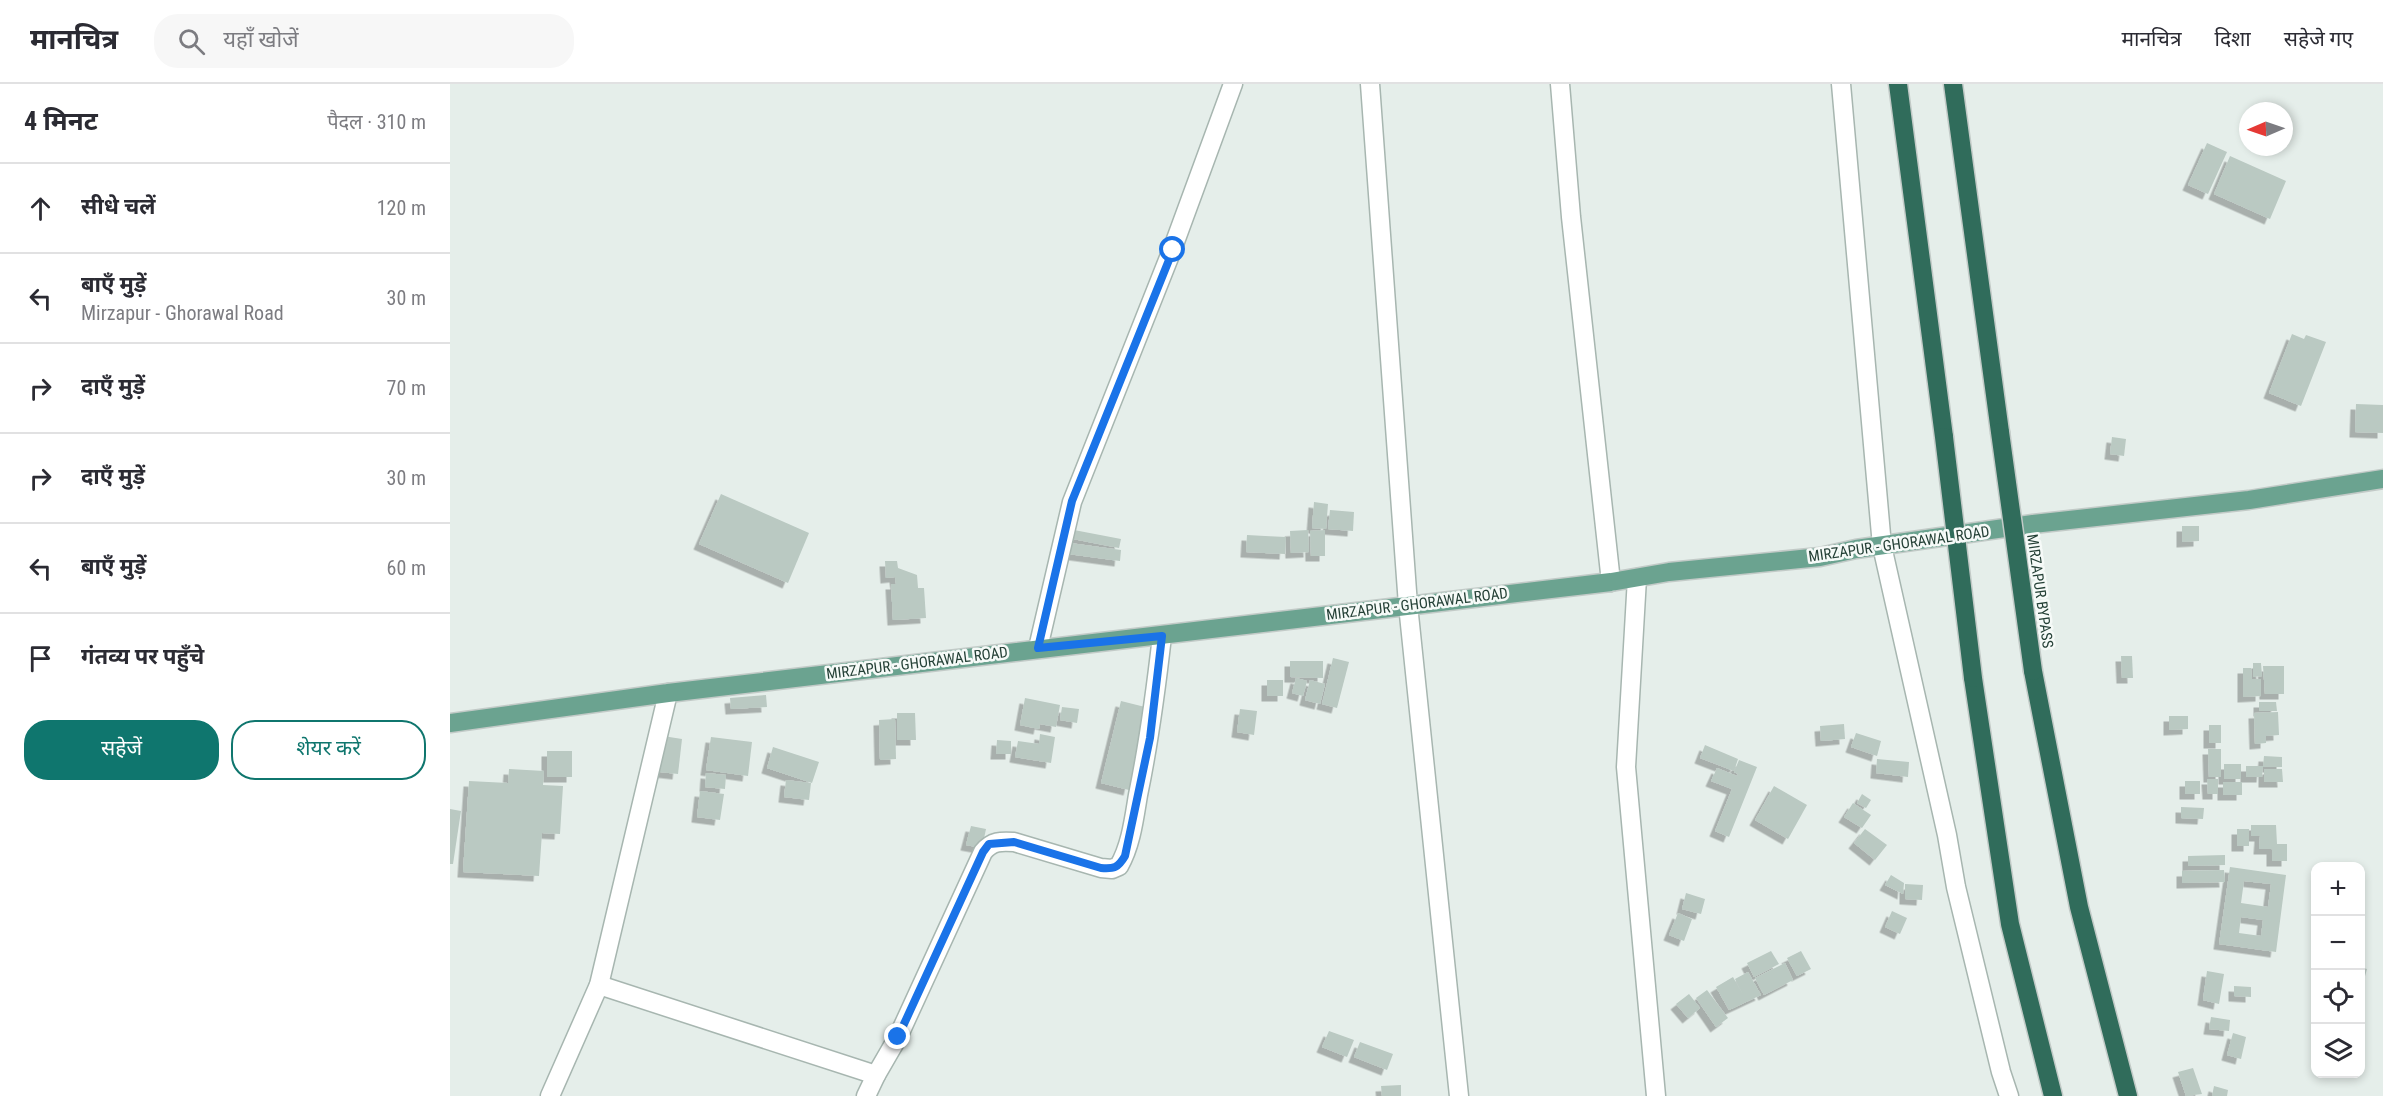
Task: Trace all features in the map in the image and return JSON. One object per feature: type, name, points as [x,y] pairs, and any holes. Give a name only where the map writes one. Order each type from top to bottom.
[{"type":"highway","points":[[1898,84],[1973,678],[2010,924],[2053,1096]]},
{"type":"highway","name":"MIRZAPUR BYPASS","points":[[1953,84],[2033,671],[2079,907],[2128,1096]]},
{"type":"main road","name":"MIRZAPUR - GHORAWAL ROAD","points":[[450,723],[668,693],[1038,648],[1162,636],[1611,582],[1669,572],[1820,557],[2033,524],[2249,500],[2383,479]]},
{"type":"street","points":[[1038,648],[1072,501],[1173,250],[1233,84]]},
{"type":"street","points":[[1370,84],[1408,605],[1459,1096]]},
{"type":"street","points":[[1560,84],[1571,217],[1611,582]]},
{"type":"street","points":[[1841,84],[1882,546],[1942,813],[1956,887],[2001,1072],[2009,1096]]},
{"type":"street","points":[[1636,578],[1626,767],[1656,1096]]},
{"type":"street","points":[[866,1096],[898,1037],[983,852],[989,844],[1014,842],[1101,868],[1112,869],[1119,866],[1125,856],[1131,833],[1150,738],[1162,636]]},
{"type":"street","points":[[550,1096],[599,985],[668,693]]},
{"type":"street","points":[[599,985],[876,1075]]},
{"type":"building","points":[[2207,143],[2227,152],[2208,194],[2188,185]]},
{"type":"building","points":[[2230,156],[2286,181],[2270,219],[2214,194]]},
{"type":"building","points":[[2292,334],[2304,339],[2306,335],[2326,342],[2301,406],[2269,393]]},
{"type":"building","points":[[2356,404],[2383,405],[2383,433],[2355,432]]},
{"type":"building","points":[[2112,437],[2126,439],[2124,456],[2110,454]]},
{"type":"building","points":[[721,494],[809,533],[788,583],[699,544]]},
{"type":"building","points":[[1314,502],[1328,504],[1326,529],[1312,528]]},
{"type":"building","points":[[1330,510],[1354,512],[1353,531],[1328,529]]},
{"type":"building","points":[[2182,526],[2199,526],[2199,541],[2182,542]]},
{"type":"building","points":[[1074,530],[1121,539],[1119,548],[1073,539]]},
{"type":"building","points":[[1308,530],[1309,552],[1291,553],[1290,531]]},
{"type":"building","points":[[1325,530],[1325,556],[1311,556],[1310,531]]},
{"type":"building","points":[[1247,535],[1286,537],[1285,554],[1246,552]]},
{"type":"building","points":[[1070,543],[1121,550],[1120,561],[1068,554]]},
{"type":"building","points":[[885,561],[897,561],[898,568],[917,575],[918,588],[924,588],[926,618],[893,620],[891,584],[896,584],[895,577],[886,578]]},
{"type":"building","points":[[2121,656],[2132,656],[2133,678],[2122,678]]},
{"type":"building","points":[[1333,658],[1349,662],[1337,708],[1322,704]]},
{"type":"building","points":[[1290,661],[1323,661],[1323,678],[1290,677]]},
{"type":"building","points":[[2253,663],[2261,663],[2262,676],[2253,677]]},
{"type":"building","points":[[2263,666],[2284,666],[2284,694],[2265,694]]},
{"type":"building","points":[[2243,668],[2251,668],[2252,679],[2261,679],[2261,696],[2243,697]]},
{"type":"building","points":[[1296,678],[1307,681],[1303,696],[1292,693]]},
{"type":"building","points":[[1267,680],[1283,680],[1283,696],[1267,696]]},
{"type":"building","points":[[1310,680],[1325,684],[1320,704],[1305,700]]},
{"type":"building","points":[[766,695],[767,707],[731,709],[730,698]]},
{"type":"building","points":[[1025,698],[1060,705],[1056,727],[1040,724],[1039,729],[1020,725]]},
{"type":"building","points":[[1121,701],[1149,708],[1129,790],[1101,783]]},
{"type":"building","points":[[2259,702],[2276,702],[2277,711],[2259,711]]},
{"type":"building","points":[[1062,707],[1079,709],[1077,723],[1060,720]]},
{"type":"building","points":[[1240,709],[1257,711],[1254,735],[1237,732]]},
{"type":"building","points":[[2278,712],[2279,735],[2266,736],[2266,743],[2255,744],[2254,713]]},
{"type":"building","points":[[897,713],[915,713],[916,740],[897,740]]},
{"type":"building","points":[[2169,716],[2188,716],[2188,729],[2169,730]]},
{"type":"building","points":[[895,719],[896,759],[880,760],[879,720]]},
{"type":"building","points":[[1844,724],[1845,739],[1821,741],[1820,726]]},
{"type":"building","points":[[2209,725],[2221,725],[2221,743],[2209,743]]},
{"type":"building","points":[[1856,733],[1881,741],[1877,756],[1851,747]]},
{"type":"building","points":[[1040,734],[1055,737],[1051,763],[1015,757],[1018,741],[1039,744]]},
{"type":"building","points":[[663,736],[682,739],[678,774],[660,772]]},
{"type":"building","points":[[711,737],[752,742],[748,776],[706,770]]},
{"type":"building","points":[[997,740],[1011,741],[1011,754],[996,754]]},
{"type":"building","points":[[1705,745],[1738,759],[1734,771],[1700,758]]},
{"type":"building","points":[[773,747],[819,762],[812,783],[767,768]]},
{"type":"building","points":[[2208,749],[2221,749],[2221,777],[2209,777]]},
{"type":"building","points":[[547,751],[572,751],[572,777],[547,777]]},
{"type":"building","points":[[2264,756],[2282,757],[2282,767],[2263,767]]},
{"type":"building","points":[[1877,759],[1909,762],[1908,777],[1876,773]]},
{"type":"building","points":[[1739,760],[1757,767],[1729,837],[1715,831],[1732,789],[1711,781],[1717,768],[1737,776],[1738,774],[1734,772]]},
{"type":"building","points":[[2224,764],[2241,764],[2241,779],[2224,779]]},
{"type":"building","points":[[2246,766],[2263,766],[2262,777],[2246,777]]},
{"type":"building","points":[[509,769],[544,771],[543,785],[563,786],[560,834],[542,833],[539,876],[463,872],[469,781],[508,783]]},
{"type":"building","points":[[2264,769],[2282,769],[2283,782],[2264,782]]},
{"type":"building","points":[[706,773],[726,775],[725,789],[705,787]]},
{"type":"building","points":[[2207,779],[2218,779],[2218,794],[2208,794]]},
{"type":"building","points":[[786,780],[811,783],[809,800],[784,797]]},
{"type":"building","points":[[2185,781],[2200,781],[2200,794],[2185,794]]},
{"type":"building","points":[[2223,782],[2242,782],[2242,795],[2223,795]]},
{"type":"building","points":[[1774,786],[1807,805],[1788,839],[1755,820]]},
{"type":"building","points":[[700,791],[724,794],[720,820],[697,817]]},
{"type":"building","points":[[1862,794],[1871,800],[1866,808],[1857,803]]},
{"type":"building","points":[[1853,803],[1871,815],[1862,828],[1844,817]]},
{"type":"building","points":[[2181,807],[2204,808],[2203,819],[2181,818]]},
{"type":"building","points":[[450,809],[461,811],[453,864],[450,864]]},
{"type":"building","points":[[2251,825],[2276,825],[2277,844],[2287,844],[2287,861],[2272,861],[2272,849],[2259,849],[2260,836],[2251,836]]},
{"type":"building","points":[[971,826],[986,829],[982,848],[966,845]]},
{"type":"building","points":[[1865,829],[1887,845],[1875,860],[1854,843]]},
{"type":"building","points":[[2237,829],[2249,829],[2249,846],[2237,846]]},
{"type":"building","points":[[2225,855],[2225,865],[2188,866],[2188,856]]},
{"type":"building","points":[[2230,867],[2286,875],[2276,952],[2219,944]],"holes":[[[2244,881],[2271,884],[2268,907],[2241,903]],[[2241,917],[2263,920],[2261,936],[2239,933]]]},
{"type":"building","points":[[2224,870],[2225,882],[2182,883],[2182,871]]},
{"type":"building","points":[[1891,875],[1904,883],[1903,894],[1885,885]]},
{"type":"building","points":[[1905,884],[1923,885],[1922,900],[1905,899]]},
{"type":"building","points":[[1686,893],[1705,899],[1701,914],[1682,909]]},
{"type":"building","points":[[1892,911],[1907,918],[1900,934],[1885,927]]},
{"type":"building","points":[[1678,913],[1692,919],[1684,941],[1669,935]]},
{"type":"building","points":[[1771,951],[1779,964],[1754,977],[1747,963]]},
{"type":"building","points":[[1801,951],[1811,969],[1797,976],[1787,958]]},
{"type":"building","points":[[1785,963],[1793,980],[1764,995],[1755,978]]},
{"type":"building","points":[[2207,971],[2224,974],[2219,1004],[2203,1000]]},
{"type":"building","points":[[1748,972],[1761,995],[1729,1010],[1716,987],[1733,977],[1743,995],[1735,979]]},
{"type":"building","points":[[2234,986],[2251,987],[2251,997],[2234,996]]},
{"type":"building","points":[[1707,990],[1728,1018],[1716,1027],[1696,998]]},
{"type":"building","points":[[1689,994],[1700,1008],[1688,1018],[1676,1004]]},
{"type":"building","points":[[2211,1017],[2230,1020],[2229,1031],[2209,1029]]},
{"type":"building","points":[[1329,1031],[1354,1040],[1347,1057],[1322,1047]]},
{"type":"building","points":[[2233,1033],[2246,1037],[2241,1059],[2227,1055]]},
{"type":"building","points":[[1360,1042],[1393,1054],[1387,1070],[1354,1057]]},
{"type":"building","points":[[2193,1068],[2202,1094],[2186,1096],[2178,1072]]},
{"type":"building","points":[[1401,1085],[1401,1096],[1382,1096],[1381,1086]]},
{"type":"building","points":[[2214,1086],[2228,1090],[2227,1096],[2212,1096]]},
{"type":"route","points":[[898,1037],[983,852],[989,844],[1014,842],[1101,868],[1112,869],[1119,866],[1125,856],[1150,738],[1162,636],[1038,648],[1072,501],[1173,250]]}]
